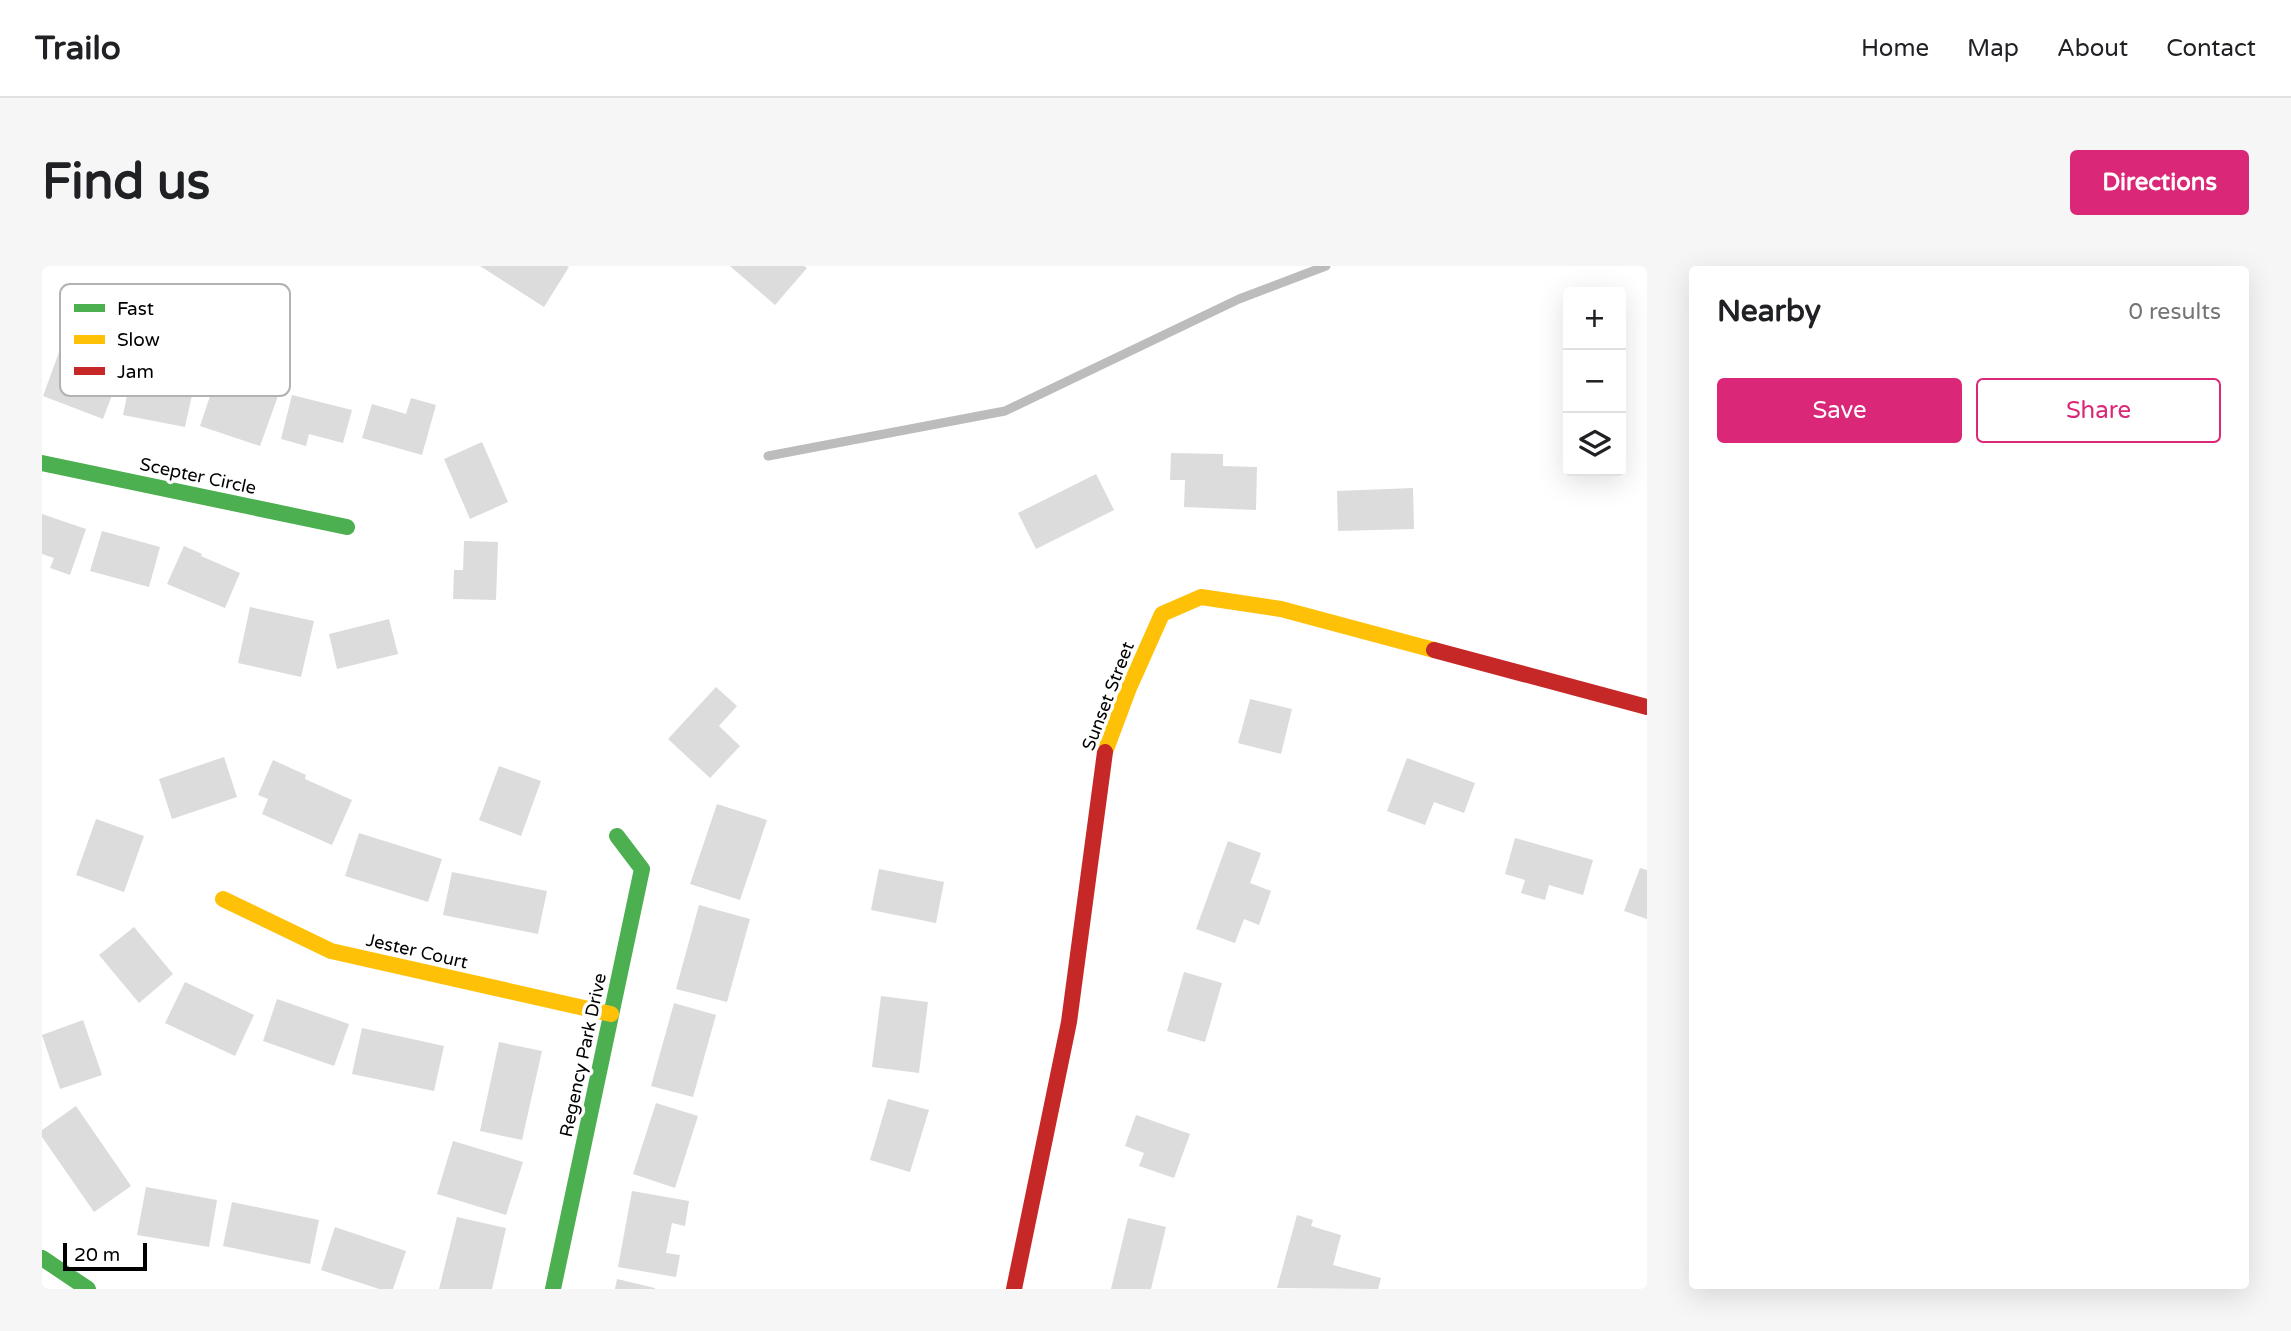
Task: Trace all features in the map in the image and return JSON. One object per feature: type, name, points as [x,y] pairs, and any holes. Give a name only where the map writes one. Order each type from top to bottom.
[{"type":"street","name":"Scepter Circle","points":[[42,463],[347,527]]},
{"type":"street","name":"Sunset Street","points":[[1014,1289],[1069,1022],[1104,754],[1161,614],[1201,597],[1281,609],[1647,707]]},
{"type":"street","name":"Regency Park Drive","points":[[553,1289],[642,869],[617,836]]},
{"type":"street","name":"Jester Court","points":[[223,899],[331,951],[611,1014]]},
{"type":"street","points":[[42,1258],[88,1289]]},
{"type":"building","points":[[480,266],[567,266],[569,267],[544,307]]},
{"type":"building","points":[[730,266],[804,266],[807,268],[775,305]]},
{"type":"building","points":[[60,349],[60,396],[112,396],[103,419],[43,396]]},
{"type":"building","points":[[292,395],[352,410],[343,443],[309,434],[306,446],[281,439]]},
{"type":"building","points":[[127,396],[192,396],[185,427],[123,415]]},
{"type":"building","points":[[210,396],[278,396],[260,446],[200,426]]},
{"type":"building","points":[[411,398],[436,405],[422,455],[362,438],[372,404],[406,414]]},
{"type":"building","points":[[482,442],[508,502],[470,519],[444,459]]},
{"type":"building","points":[[1171,453],[1223,454],[1223,466],[1257,467],[1256,510],[1184,507],[1185,480],[1170,480]]},
{"type":"building","points":[[1096,474],[1114,510],[1036,549],[1018,513]]},
{"type":"building","points":[[1413,488],[1414,529],[1338,531],[1337,491]]},
{"type":"building","points":[[42,514],[86,529],[70,575],[50,568],[54,558],[42,554]]},
{"type":"building","points":[[102,531],[160,547],[149,587],[90,571]]},
{"type":"building","points":[[464,541],[498,542],[496,600],[453,599],[454,570],[463,570]]},
{"type":"building","points":[[184,546],[240,573],[225,608],[167,584]]},
{"type":"building","points":[[250,607],[314,621],[301,677],[238,663]]},
{"type":"building","points":[[389,619],[398,654],[337,669],[329,634]]},
{"type":"building","points":[[716,687],[737,706],[719,726],[740,746],[710,778],[668,739]]},
{"type":"building","points":[[1250,699],[1292,709],[1281,754],[1238,743]]},
{"type":"building","points":[[224,757],[237,797],[172,819],[159,779]]},
{"type":"building","points":[[1407,758],[1475,783],[1464,813],[1434,802],[1425,825],[1387,811]]},
{"type":"building","points":[[273,760],[306,775],[305,779],[352,800],[332,845],[262,814],[268,799],[258,795]]},
{"type":"building","points":[[499,766],[541,781],[521,836],[479,820]]},
{"type":"building","points":[[717,804],[767,820],[740,900],[690,884]]},
{"type":"building","points":[[96,819],[144,836],[124,892],[76,875]]},
{"type":"building","points":[[359,833],[442,859],[428,902],[345,876]]},
{"type":"building","points":[[1515,838],[1593,860],[1583,895],[1549,885],[1545,900],[1521,893],[1525,880],[1505,874]]},
{"type":"building","points":[[1228,841],[1261,853],[1250,883],[1271,891],[1259,925],[1244,919],[1235,943],[1196,929]]},
{"type":"building","points":[[1640,868],[1647,870],[1647,919],[1624,911]]},
{"type":"building","points":[[879,869],[944,882],[936,923],[871,910]]},
{"type":"building","points":[[452,872],[547,891],[538,934],[443,915]]},
{"type":"building","points":[[699,905],[750,919],[727,1002],[676,989]]},
{"type":"building","points":[[134,927],[173,974],[139,1003],[99,955]]},
{"type":"building","points":[[1184,972],[1222,983],[1205,1042],[1167,1031]]},
{"type":"building","points":[[185,982],[254,1015],[235,1056],[165,1023]]},
{"type":"building","points":[[881,996],[928,1002],[919,1073],[872,1067]]},
{"type":"building","points":[[277,999],[349,1024],[334,1066],[263,1041]]},
{"type":"building","points":[[674,1003],[716,1015],[693,1097],[651,1086]]},
{"type":"building","points":[[83,1020],[102,1075],[60,1089],[42,1035]]},
{"type":"building","points":[[362,1028],[444,1046],[434,1091],[352,1074]]},
{"type":"building","points":[[499,1042],[542,1051],[522,1140],[480,1131]]},
{"type":"building","points":[[888,1099],[929,1110],[910,1172],[870,1160]]},
{"type":"building","points":[[656,1103],[698,1116],[675,1188],[633,1174]]},
{"type":"building","points":[[76,1106],[131,1186],[94,1212],[42,1137],[42,1130]]},
{"type":"building","points":[[1136,1115],[1190,1134],[1174,1178],[1139,1166],[1144,1153],[1125,1146]]},
{"type":"building","points":[[453,1141],[523,1162],[506,1215],[437,1194]]},
{"type":"building","points":[[146,1187],[217,1200],[209,1247],[137,1235]]},
{"type":"building","points":[[632,1191],[689,1201],[685,1226],[672,1223],[666,1253],[680,1255],[676,1277],[618,1267]]},
{"type":"building","points":[[232,1202],[319,1220],[310,1264],[223,1246]]},
{"type":"building","points":[[1297,1215],[1313,1220],[1311,1226],[1341,1235],[1333,1265],[1381,1278],[1378,1289],[1277,1288]]},
{"type":"building","points":[[457,1217],[506,1228],[492,1289],[439,1289]]},
{"type":"building","points":[[1128,1218],[1166,1227],[1151,1289],[1111,1289]]},
{"type":"building","points":[[335,1227],[406,1251],[393,1289],[379,1289],[321,1270]]},
{"type":"building","points":[[617,1279],[655,1288],[655,1289],[615,1289]]},
{"type":"waterway","points":[[768,456],[1005,411],[1239,299],[1326,266]]},
{"type":"traffic: fast","points":[[42,463],[347,527]]},
{"type":"traffic: fast","points":[[553,1289],[642,869],[617,836]]},
{"type":"traffic: fast","points":[[42,1258],[88,1289]]},
{"type":"traffic: slow","points":[[1105,752],[1129,688],[1162,614],[1201,597],[1281,609],[1434,650]]},
{"type":"traffic: slow","points":[[223,899],[331,951],[611,1014]]},
{"type":"traffic: jam","points":[[1434,650],[1647,707]]},
{"type":"traffic: jam","points":[[1014,1289],[1069,1022],[1105,752]]}]
